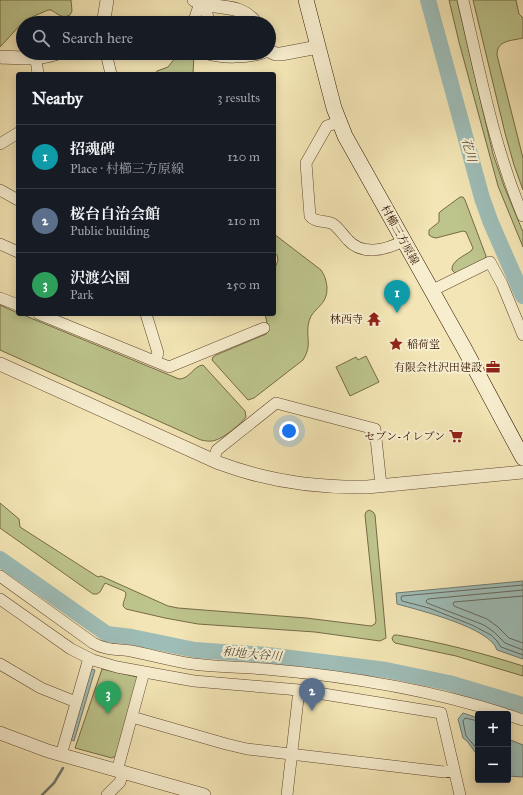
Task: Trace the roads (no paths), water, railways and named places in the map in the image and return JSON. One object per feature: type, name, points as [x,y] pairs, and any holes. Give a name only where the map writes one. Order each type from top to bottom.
[{"type":"main road","name":"村櫛三方原線","points":[[306,0],[332,101],[339,122],[351,149],[464,348],[523,458]]},
{"type":"street","points":[[104,16],[107,0]]},
{"type":"street","points":[[463,0],[499,152],[523,216]]},
{"type":"street","points":[[195,16],[200,2]]},
{"type":"street","points":[[200,2],[206,16]]},
{"type":"street","points":[[200,2],[224,2],[237,5],[248,12],[251,16]]},
{"type":"street","points":[[276,54],[318,47]]},
{"type":"street","points":[[0,58],[16,58]]},
{"type":"street","points":[[36,60],[38,72]]},
{"type":"street","points":[[108,60],[111,72]]},
{"type":"street","points":[[339,122],[327,126],[306,163],[310,216],[313,220],[329,222],[334,225],[352,244],[363,249],[369,250],[382,248],[395,245],[403,240]]},
{"type":"street","points":[[0,144],[16,134]]},
{"type":"street","points":[[0,190],[16,199]]},
{"type":"street","points":[[0,244],[16,251]]},
{"type":"street","points":[[431,291],[490,262],[502,284],[523,335]]},
{"type":"street","points":[[0,298],[16,304]]},
{"type":"street","points":[[45,316],[169,367],[264,328]]},
{"type":"street","points":[[147,316],[158,353],[155,361]]},
{"type":"street","points":[[0,364],[213,460],[255,475],[292,483],[329,487],[381,485],[523,472]]},
{"type":"street","points":[[213,460],[217,450],[276,403],[375,429],[381,485]]},
{"type":"street","points":[[0,576],[93,643],[103,648],[130,651],[193,664],[266,669],[384,684],[446,696],[497,711]]},
{"type":"street","points":[[0,599],[61,642],[89,658],[116,667],[194,681],[299,690],[441,713],[460,795]]},
{"type":"street","points":[[61,755],[89,658]]},
{"type":"street","points":[[0,664],[28,682],[76,702]]},
{"type":"street","points":[[107,795],[120,782],[120,772],[132,717],[144,672]]},
{"type":"street","points":[[288,795],[299,690]]},
{"type":"street","points":[[511,716],[523,720]]},
{"type":"street","points":[[132,717],[236,747],[444,772],[454,770]]},
{"type":"street","points":[[0,733],[36,748],[204,795]]},
{"type":"water","points":[[523,581],[523,659],[497,650],[492,642],[482,634],[469,627],[437,615],[397,604],[396,593]]},
{"type":"water","points":[[91,669],[95,670],[74,741],[71,740]]},
{"type":"water","points":[[463,713],[475,717],[475,752],[463,738],[458,719]]},
{"type":"water","points":[[511,740],[523,745],[523,777],[511,776]]},
{"type":"waterway","name":"花川","points":[[428,0],[482,198],[491,223],[523,296]]},
{"type":"waterway","name":"和地大谷川","points":[[0,559],[107,634],[132,637],[195,650],[267,655],[386,670],[449,683],[523,705]]},
{"type":"waterway","points":[[105,642],[108,635]]},
{"type":"waterway","points":[[42,795],[54,783],[63,768]]},
{"type":"place","name":"招魂碑","points":[[397,313]]},
{"type":"place","name":"林西寺","points":[[374,319]]},
{"type":"place","name":"稲荷堂","points":[[396,344]]},
{"type":"place","name":"有限会社沢田建設","points":[[493,367]]},
{"type":"place","name":"セブン-イレブン","points":[[456,436]]},
{"type":"place","name":"桜台自治会館","points":[[312,711]]},
{"type":"place","name":"沢渡公園","points":[[108,714]]}]
